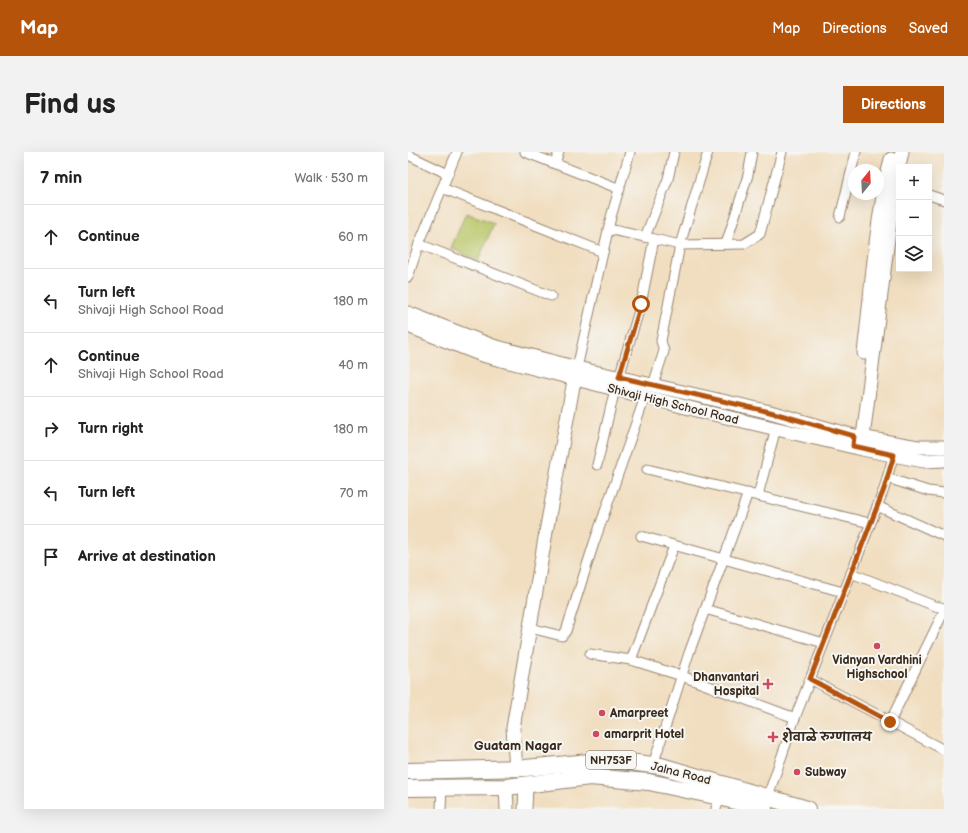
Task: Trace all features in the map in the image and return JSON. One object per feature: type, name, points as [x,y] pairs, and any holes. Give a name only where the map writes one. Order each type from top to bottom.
[{"type":"highway","name":"Jalna Road","points":[[408,771],[516,769],[612,760],[653,765],[766,803]]},
{"type":"highway","name":"Jalna Road","points":[[408,788],[506,787],[590,777],[649,782],[718,803],[766,803],[807,809]]},
{"type":"street","points":[[408,277],[415,247],[457,152]]},
{"type":"street","points":[[525,152],[620,189]]},
{"type":"street","points":[[555,164],[559,152]]},
{"type":"street","points":[[516,769],[513,728],[576,373],[608,229],[630,152]]},
{"type":"street","points":[[597,465],[617,383],[641,304],[649,238],[668,180],[674,152]]},
{"type":"street","points":[[653,385],[664,351],[662,341],[680,246],[708,152]]},
{"type":"street","points":[[726,244],[748,175],[752,152]]},
{"type":"street","points":[[608,229],[680,246],[744,244],[760,234],[782,152]]},
{"type":"street","points":[[840,217],[856,152]]},
{"type":"street","points":[[858,442],[893,183],[893,152]]},
{"type":"street","points":[[893,183],[902,152]]},
{"type":"street","points":[[408,155],[448,174]]},
{"type":"street","points":[[442,188],[603,252]]},
{"type":"street","points":[[932,196],[944,200]]},
{"type":"street","points":[[415,247],[551,296]]},
{"type":"street","name":"Shivaji High School Road","points":[[408,313],[493,346],[576,373]]},
{"type":"street","name":"Shivaji High School Road","points":[[408,326],[482,355],[576,373],[617,383],[653,385],[770,412],[858,442]]},
{"type":"street","name":"Shivaji High School Road","points":[[617,383],[645,397],[776,428],[896,449],[924,461],[944,460]]},
{"type":"street","points":[[530,628],[562,636],[566,631],[594,543],[645,397]]},
{"type":"street","points":[[653,765],[682,676],[724,559],[753,494],[776,428]]},
{"type":"street","name":"Shivaji High School Road","points":[[896,449],[944,447]]},
{"type":"street","points":[[766,803],[795,718],[877,506],[896,449]]},
{"type":"street","points":[[648,469],[870,523]]},
{"type":"street","points":[[887,478],[928,491],[944,493]]},
{"type":"street","points":[[877,506],[944,536]]},
{"type":"street","points":[[641,536],[843,592]]},
{"type":"street","points":[[631,660],[674,546]]},
{"type":"street","points":[[851,573],[944,609],[890,722]]},
{"type":"street","points":[[706,609],[824,642]]},
{"type":"street","points":[[590,654],[631,660],[682,676],[795,718]]},
{"type":"street","points":[[810,679],[944,750]]},
{"type":"street","points":[[525,809],[526,785]]},
{"type":"street","points":[[442,787],[442,809]]},
{"type":"street","points":[[506,787],[507,809]]},
{"type":"green space","points":[[466,213],[494,223],[478,261],[451,248]]},
{"type":"place","name":"Vidnyan Vardhini Highschool","points":[[877,646]]},
{"type":"place","name":"Dhanvantari Hospital","points":[[768,684]]},
{"type":"place","name":"Amarpreet","points":[[602,713]]},
{"type":"place","name":"amarprit Hotel","points":[[596,734]]},
{"type":"place","name":"शेवाळे रुग्णालय","points":[[773,737]]},
{"type":"place","name":"Subway","points":[[797,772]]},
{"type":"district","name":"Guatam Nagar","points":[[518,745]]},
{"type":"route","points":[[641,304],[619,377],[770,412],[854,436],[853,446],[894,455],[884,489],[810,679],[890,722]]}]
